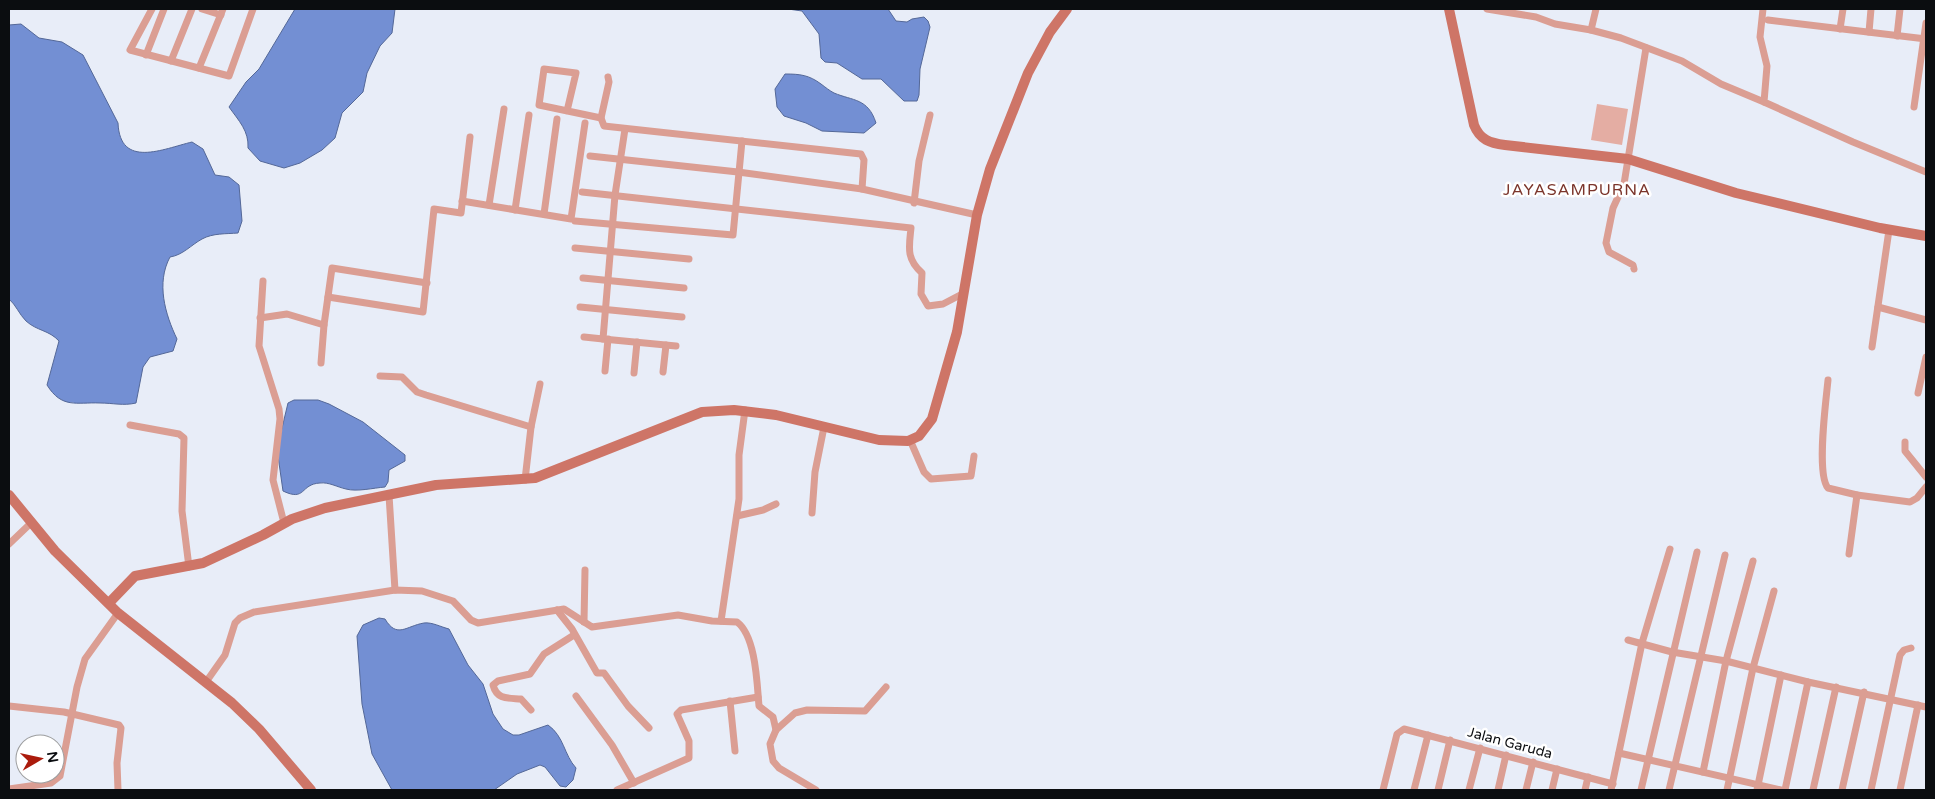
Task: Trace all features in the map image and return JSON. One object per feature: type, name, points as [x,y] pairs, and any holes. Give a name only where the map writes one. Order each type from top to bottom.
[{"type":"street","points":[[152,9],[130,50],[229,76],[253,9]]},
{"type":"street","points":[[146,55],[164,9]]},
{"type":"street","points":[[171,61],[192,9]]},
{"type":"street","points":[[199,68],[222,12],[202,9]]},
{"type":"street","points":[[108,603],[135,576],[189,567],[221,556],[284,523],[325,508],[458,482],[525,480],[540,476],[702,412],[745,410],[783,416],[879,440],[910,440],[924,432],[932,419],[957,332],[977,216],[990,170],[1028,73],[1050,32],[1067,9]]},
{"type":"street","points":[[1449,9],[1474,125],[1482,138],[1505,145],[1628,159],[1736,193],[1889,230],[1926,236]]},
{"type":"street","points":[[1487,9],[1536,17],[1555,24],[1591,30],[1682,61],[1721,84],[1926,172]]},
{"type":"street","points":[[1591,30],[1596,9]]},
{"type":"street","points":[[1763,9],[1760,37],[1767,66],[1764,102]]},
{"type":"street","points":[[1840,29],[1843,9]]},
{"type":"street","points":[[1869,32],[1872,9]]},
{"type":"street","points":[[1897,36],[1900,9]]},
{"type":"street","points":[[1768,20],[1925,39]]},
{"type":"street","points":[[1914,107],[1926,23]]},
{"type":"street","points":[[1634,269],[1633,265],[1609,252],[1606,243],[1613,208],[1624,184],[1646,48]]},
{"type":"street","points":[[567,111],[576,73],[544,68],[539,106],[601,118]]},
{"type":"street","points":[[608,77],[609,82],[601,118],[604,126],[861,154],[864,160],[862,189]]},
{"type":"street","points":[[489,205],[504,109]]},
{"type":"street","points":[[516,210],[529,115]]},
{"type":"street","points":[[914,203],[920,161],[930,115]]},
{"type":"street","points":[[544,214],[557,119]]},
{"type":"street","points":[[462,201],[571,219],[584,124]]},
{"type":"street","points":[[606,371],[608,280],[615,195],[625,129]]},
{"type":"street","points":[[328,297],[423,312],[434,209],[460,213],[470,138]]},
{"type":"street","points":[[575,221],[733,234],[742,141]]},
{"type":"street","points":[[590,156],[738,172],[862,189],[914,203],[977,216]]},
{"type":"street","points":[[582,192],[911,228],[908,254],[914,265],[922,273],[921,294],[928,306],[943,304],[964,293]]},
{"type":"street","points":[[1872,347],[1889,230]]},
{"type":"street","points":[[575,248],[689,259]]},
{"type":"street","points":[[322,363],[324,325],[332,268],[427,283]]},
{"type":"street","points":[[583,278],[684,288]]},
{"type":"street","points":[[263,281],[260,318],[261,357],[280,419],[273,480],[284,523]]},
{"type":"street","points":[[580,307],[682,317]]},
{"type":"street","points":[[1878,307],[1926,320]]},
{"type":"street","points":[[260,318],[287,314],[324,325]]},
{"type":"street","points":[[584,337],[676,346]]},
{"type":"street","points":[[634,373],[637,342]]},
{"type":"street","points":[[663,372],[666,345]]},
{"type":"street","points":[[1918,393],[1926,357]]},
{"type":"street","points":[[380,376],[402,377],[417,392],[531,427]]},
{"type":"street","points":[[1828,380],[1822,444],[1825,485],[1833,491],[1910,502],[1917,498],[1926,488]]},
{"type":"street","points":[[525,480],[531,427],[540,384]]},
{"type":"street","points":[[721,621],[737,516],[739,455],[745,410]]},
{"type":"street","points":[[130,425],[179,434],[184,438],[182,511],[189,567]]},
{"type":"street","points":[[812,513],[815,472],[824,426]]},
{"type":"street","points":[[910,440],[924,472],[931,478],[971,476],[974,456]]},
{"type":"street","points":[[1905,442],[1905,451],[1926,477]]},
{"type":"street","points":[[9,494],[55,550],[118,613],[206,682],[259,729],[311,790]]},
{"type":"street","points":[[389,495],[395,590]]},
{"type":"street","points":[[1849,554],[1857,495]]},
{"type":"street","points":[[737,516],[763,510],[776,504]]},
{"type":"street","points":[[9,544],[31,523]]},
{"type":"street","points":[[1612,787],[1642,643],[1670,549]]},
{"type":"street","points":[[1641,790],[1697,552]]},
{"type":"street","points":[[1669,790],[1726,555]]},
{"type":"street","points":[[1703,772],[1726,662],[1753,561]]},
{"type":"street","points":[[584,622],[585,570]]},
{"type":"street","points":[[206,682],[226,655],[231,642],[233,627],[240,618],[254,612],[395,590],[422,591],[445,598],[460,606],[471,620],[478,623],[564,609],[592,627],[678,615],[737,622],[747,634],[752,650],[760,708],[773,717],[776,730]]},
{"type":"street","points":[[1727,790],[1753,668],[1774,591]]},
{"type":"street","points":[[556,610],[574,635],[596,673],[604,673],[628,706],[634,710],[649,728]]},
{"type":"street","points":[[9,789],[56,781],[62,769],[85,659],[118,613]]},
{"type":"street","points":[[531,710],[522,699],[501,698],[495,692],[493,685],[498,681],[530,674],[544,654],[574,635]]},
{"type":"street","points":[[1628,640],[1672,652],[1700,656],[1808,682],[1864,692],[1890,700],[1926,707]]},
{"type":"street","points":[[1871,790],[1900,655],[1904,650],[1911,648]]},
{"type":"street","points":[[1757,788],[1780,675]]},
{"type":"street","points":[[1619,753],[1703,772],[1757,788],[1783,790],[1808,682]]},
{"type":"street","points":[[816,790],[779,768],[772,761],[770,744],[776,730],[795,714],[807,710],[865,711],[886,687]]},
{"type":"street","points":[[1813,790],[1836,687]]},
{"type":"street","points":[[1842,790],[1864,692]]},
{"type":"street","points":[[576,696],[612,745],[634,783]]},
{"type":"street","points":[[617,790],[689,758],[690,747],[678,718],[679,712],[758,697]]},
{"type":"street","points":[[730,701],[735,751]]},
{"type":"street","points":[[1900,790],[1918,705]]},
{"type":"street","points":[[9,706],[72,714],[116,723],[121,728],[117,763],[118,790]]},
{"type":"street","name":"Jalan Garuda","points":[[1383,790],[1397,734],[1400,730],[1404,729],[1588,777],[1612,787]]},
{"type":"street","points":[[1414,790],[1428,734]]},
{"type":"street","points":[[1438,790],[1450,740]]},
{"type":"street","points":[[1470,790],[1480,748]]},
{"type":"street","points":[[1498,790],[1506,755]]},
{"type":"street","points":[[1526,790],[1533,762]]},
{"type":"street","points":[[1552,790],[1557,769]]},
{"type":"street","points":[[1585,790],[1588,777]]},
{"type":"shaded area","points":[[1597,104],[1628,109],[1622,145],[1591,140]]},
{"type":"water","points":[[295,9],[395,9],[392,33],[380,46],[367,73],[363,92],[342,113],[335,138],[322,150],[300,163],[284,168],[260,161],[248,148],[245,131],[229,107],[246,82],[259,69]]},
{"type":"water","points":[[788,9],[888,9],[896,21],[907,22],[924,17],[930,27],[920,69],[917,101],[904,101],[881,79],[862,79],[837,63],[825,62],[821,58],[819,34],[802,11]]},
{"type":"water","points":[[21,24],[39,38],[62,42],[83,55],[118,123],[121,137],[126,146],[135,151],[145,152],[192,142],[203,149],[215,175],[229,177],[239,185],[242,221],[238,233],[206,237],[183,252],[170,257],[166,267],[163,288],[166,309],[177,339],[173,351],[150,357],[143,367],[136,403],[70,403],[58,398],[47,385],[59,341],[26,321],[9,299],[9,25]]},
{"type":"water","points":[[785,74],[808,77],[834,93],[859,102],[869,109],[876,123],[864,133],[822,131],[806,123],[784,116],[777,107],[775,89]]},
{"type":"water","points":[[294,400],[318,400],[363,422],[405,455],[405,461],[389,470],[388,482],[385,487],[350,490],[320,483],[309,486],[296,495],[283,491],[277,449],[288,403]]},
{"type":"water","points":[[379,618],[385,619],[389,625],[398,630],[424,623],[449,629],[468,665],[483,684],[493,714],[503,729],[513,735],[519,735],[548,725],[561,740],[576,768],[573,780],[566,787],[560,786],[545,767],[540,765],[517,774],[494,790],[392,790],[372,754],[362,704],[357,636],[363,625]]},
{"type":"district","name":"JAYASAMPURNA","points":[[1577,190]]}]
